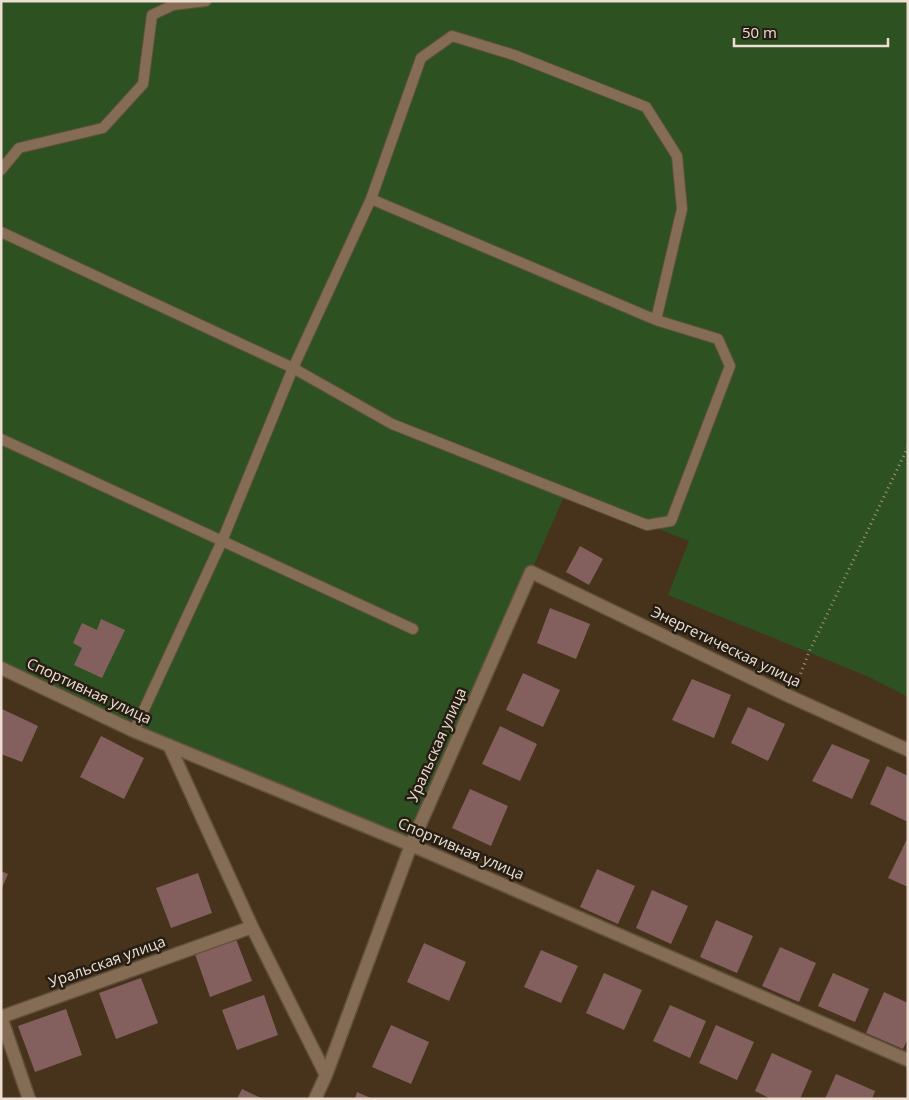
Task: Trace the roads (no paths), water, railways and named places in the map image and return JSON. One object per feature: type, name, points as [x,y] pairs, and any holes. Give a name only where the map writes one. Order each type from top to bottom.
[{"type":"street","name":"Энергетическая улица","points":[[531,572],[791,697],[908,750]]},
{"type":"street","name":"Уральская улица","points":[[315,1099],[326,1075],[411,845],[531,572]]},
{"type":"street","name":"Спортивная улица","points":[[1,668],[134,731],[411,845],[908,1060]]},
{"type":"street","points":[[169,745],[252,927],[326,1075]]},
{"type":"street","name":"Уральская улица","points":[[1,1017],[252,927]]},
{"type":"street","points":[[1,1017],[29,1099]]},
{"type":"lane","points":[[1,170],[19,148],[103,128],[143,84],[152,15],[173,5],[206,1]]},
{"type":"lane","points":[[134,731],[222,541],[293,368],[371,199],[422,58],[452,36],[514,55],[646,107],[677,156],[682,209],[656,320]]},
{"type":"lane","points":[[1,232],[293,368],[392,424],[647,525],[671,521],[730,366],[718,339],[656,320],[371,199]]},
{"type":"lane","points":[[1,439],[413,629]]}]
